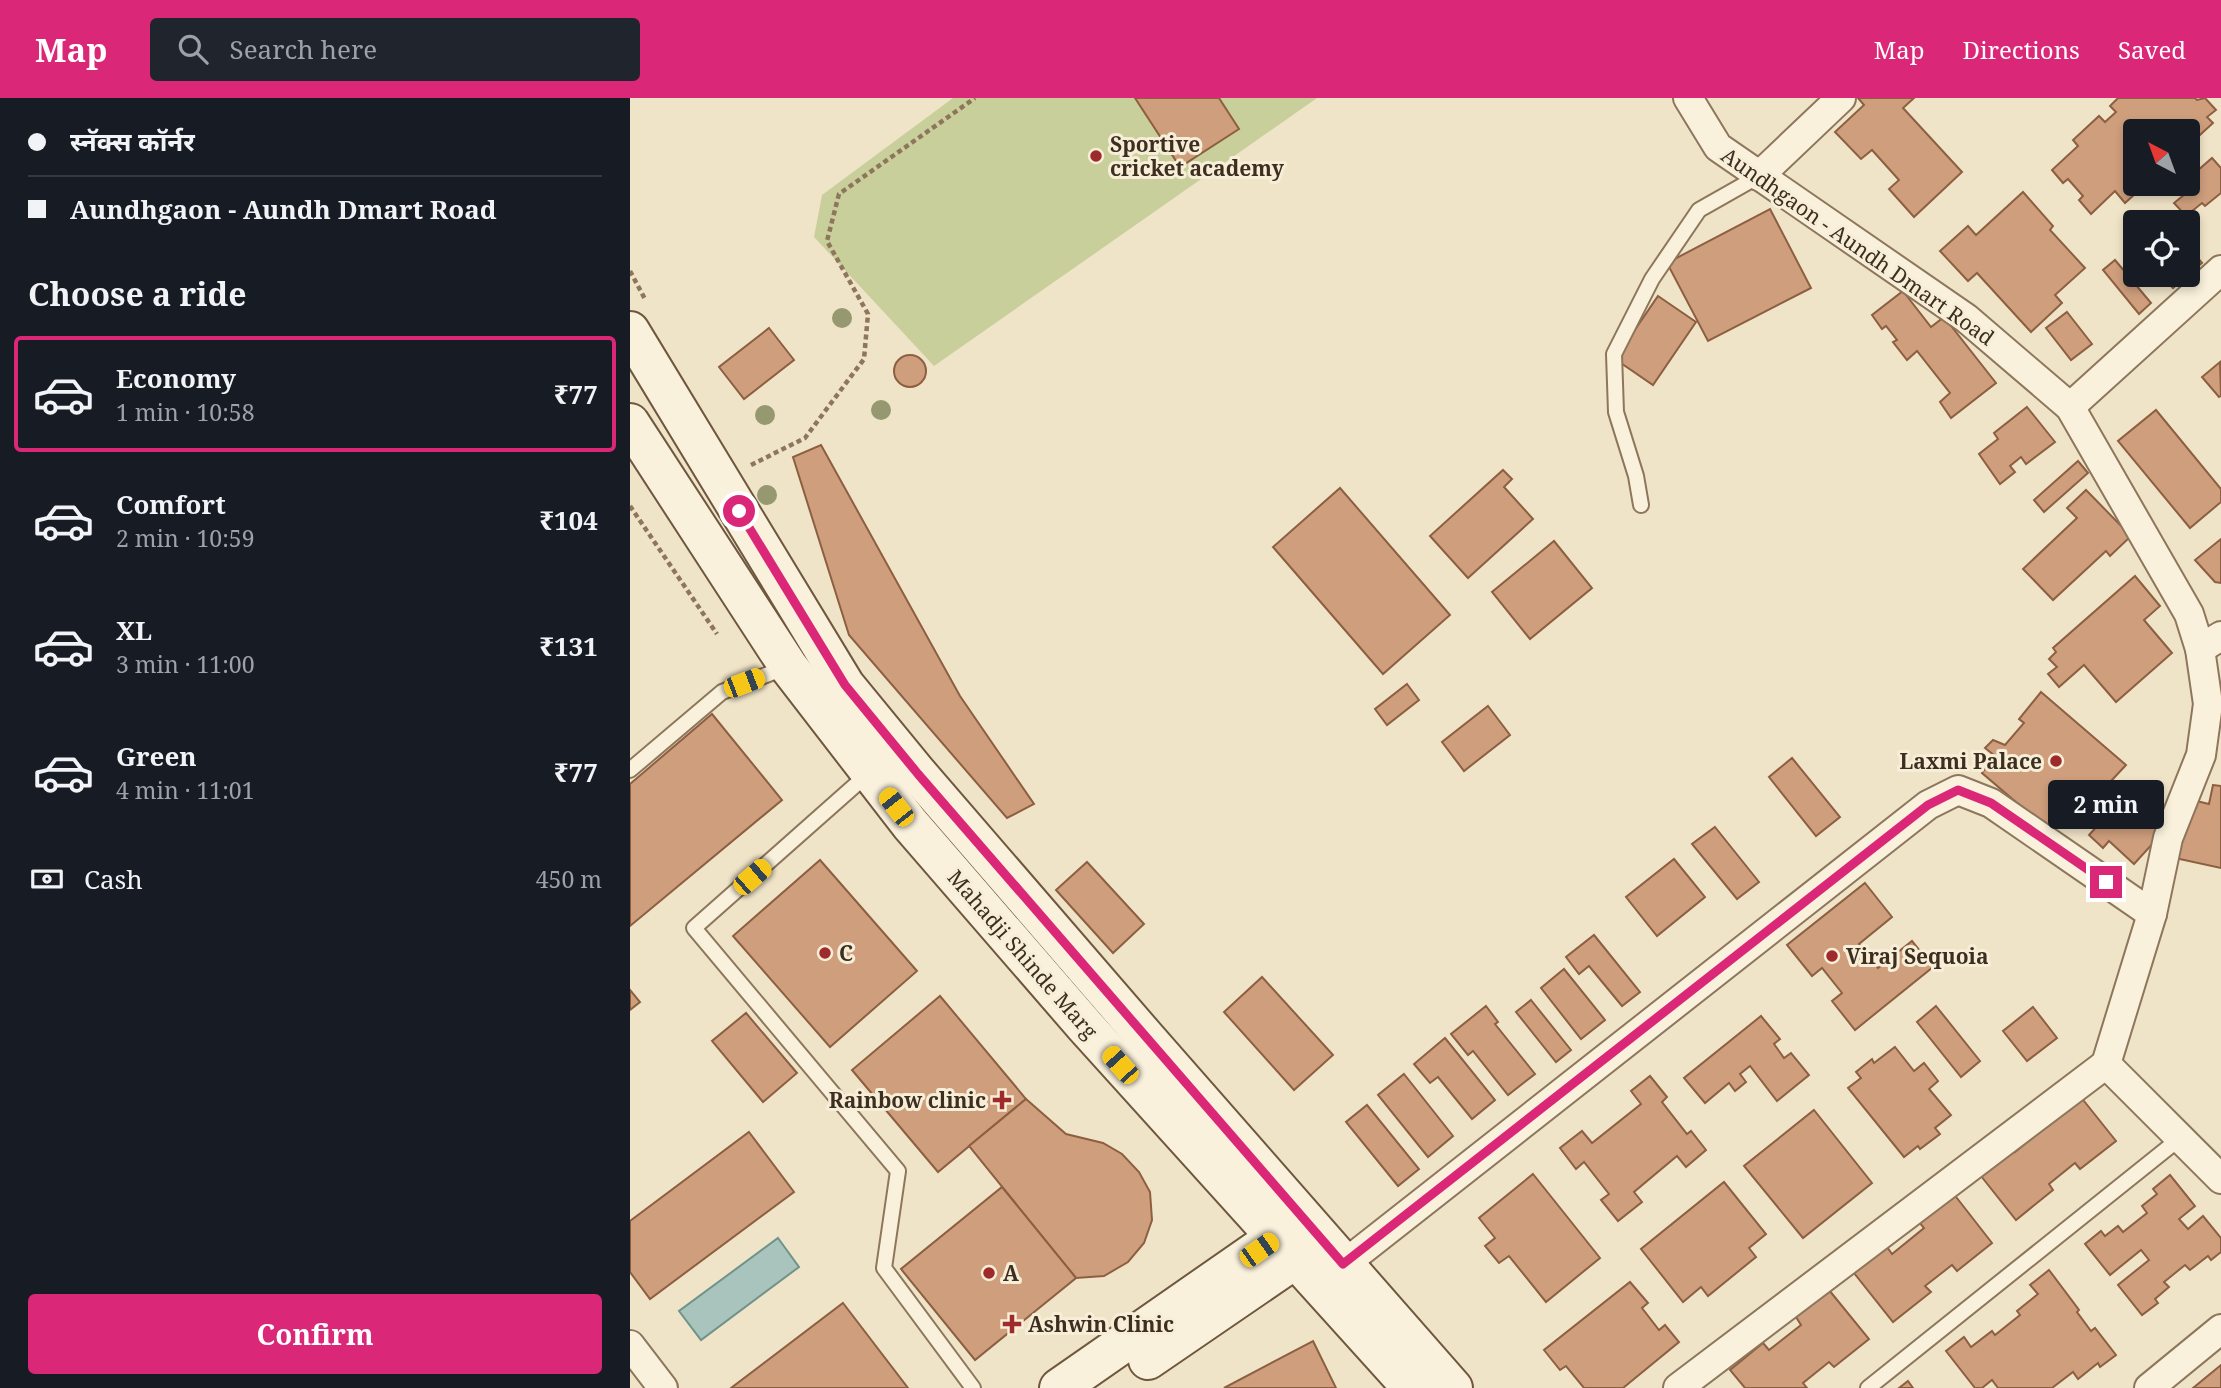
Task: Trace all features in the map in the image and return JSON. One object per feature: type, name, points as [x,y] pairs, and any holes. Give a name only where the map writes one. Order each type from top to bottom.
[{"type":"main road","name":"Mahadji Shinde Marg","points":[[630,331],[820,646],[831,695],[869,773],[1085,1026],[1453,1388]]},
{"type":"main road","name":"Mahadji Shinde Marg","points":[[630,423],[788,666],[831,695],[928,785],[1310,1250],[1412,1388]]},
{"type":"main road","points":[[1059,1388],[1310,1250]]},
{"type":"main road","points":[[1106,1388],[1310,1250]]},
{"type":"street","name":"Aundhgaon - Aundh Dmart Road","points":[[1688,98],[1718,147],[1966,318],[2070,407],[2189,614],[2210,642],[2208,704],[2211,757],[2168,838],[2152,914],[2106,1064]]},
{"type":"street","points":[[1759,176],[1841,98]]},
{"type":"street","points":[[2070,407],[2221,270]]},
{"type":"street","points":[[1310,1250],[1928,805],[1958,790],[1991,803],[2152,914]]},
{"type":"street","points":[[1678,1388],[2106,1064],[2221,1179]]},
{"type":"street","points":[[2149,1388],[2221,1329]]},
{"type":"street","points":[[630,1345],[663,1388]]},
{"type":"lane","points":[[1641,505],[1636,476],[1616,412],[1614,354],[1652,279],[1699,211],[1759,176]]},
{"type":"lane","points":[[630,770],[722,692],[788,666]]},
{"type":"lane","points":[[869,773],[694,928],[898,1171],[884,1268],[973,1388]]},
{"type":"lane","points":[[1868,1388],[2179,1139]]},
{"type":"path","points":[[745,467],[805,438],[864,359],[868,314],[827,242],[839,194],[975,98]]},
{"type":"path","points":[[630,506],[717,634]]},
{"type":"green space","points":[[953,98],[1317,98],[934,366],[814,237],[822,195]]},
{"type":"water","points":[[778,1238],[799,1267],[701,1340],[679,1311]]},
{"type":"building","points":[[1135,98],[1219,98],[1239,129],[1180,167]]},
{"type":"building","points":[[1858,98],[1914,98],[1903,108],[1962,172],[1914,217],[1889,189],[1899,180],[1872,150],[1861,159],[1835,132],[1864,105]]},
{"type":"building","points":[[2118,98],[2205,98],[2216,110],[2207,117],[2213,123],[2200,135],[2200,119],[2123,119],[2123,196],[2133,196],[2125,203],[2115,191],[2091,214],[2079,200],[2083,196],[2068,179],[2063,183],[2052,170],[2078,146],[2073,140],[2099,116],[2105,122],[2116,112],[2110,106]]},
{"type":"building","points":[[2212,158],[2221,168],[2221,193],[2205,206],[2202,203],[2193,210],[2180,210],[2174,203],[2183,196],[2200,196],[2200,168]]},
{"type":"building","points":[[2023,192],[2053,226],[2050,230],[2085,268],[2055,295],[2062,303],[2031,332],[1977,273],[1968,281],[1940,251],[1968,226],[1976,235]]},
{"type":"building","points":[[1770,209],[1811,288],[1708,341],[1667,263]]},
{"type":"building","points":[[2115,260],[2123,270],[2123,287],[2138,287],[2151,303],[2139,314],[2103,270]]},
{"type":"building","points":[[1903,291],[1931,327],[1944,317],[1996,383],[1951,418],[1940,402],[1950,393],[1917,351],[1907,360],[1893,342],[1897,340],[1886,326],[1882,329],[1872,315]]},
{"type":"building","points":[[1658,296],[1696,322],[1653,385],[1615,359]]},
{"type":"building","points":[[2067,312],[2092,344],[2071,360],[2046,328]]},
{"type":"building","points":[[769,328],[794,360],[744,399],[719,367]]},
{"type":"building","points":[[910,355],[921,360],[926,371],[921,382],[910,387],[899,382],[894,371],[899,360]]},
{"type":"building","points":[[2220,362],[2221,396],[2219,397],[2202,377]]},
{"type":"building","points":[[2027,407],[2055,442],[2026,464],[2021,457],[2010,466],[2015,472],[2000,484],[1979,454],[1998,439],[1994,433]]},
{"type":"building","points":[[2156,410],[2221,489],[2221,502],[2190,528],[2118,441]]},
{"type":"building","points":[[821,445],[960,696],[1034,804],[1007,818],[849,635],[793,457]]},
{"type":"building","points":[[2078,461],[2088,473],[2044,512],[2034,500]]},
{"type":"building","points":[[1503,470],[1512,479],[1504,487],[1533,519],[1468,578],[1430,536]]},
{"type":"building","points":[[1340,488],[1450,615],[1383,674],[1273,547]]},
{"type":"building","points":[[2086,490],[2131,536],[2110,556],[2106,551],[2053,600],[2023,569],[2077,518],[2067,508]]},
{"type":"building","points":[[2221,539],[2221,583],[2215,582],[2195,560]]},
{"type":"building","points":[[1554,541],[1592,588],[1530,639],[1492,592]]},
{"type":"building","points":[[2135,576],[2160,606],[2144,620],[2172,653],[2116,702],[2084,665],[2059,687],[2048,674],[2057,667],[2049,659],[2056,652],[2053,648]]},
{"type":"building","points":[[1407,684],[1419,700],[1387,725],[1375,709]]},
{"type":"building","name":"Laxmi Palace","points":[[2041,692],[2126,765],[2098,795],[2088,789],[2050,831],[1982,773],[1995,756],[1985,748],[1993,740],[2005,745],[2024,723],[2019,719]]},
{"type":"building","points":[[1488,706],[1510,735],[1464,771],[1442,742]]},
{"type":"building","points":[[712,714],[782,800],[630,926],[630,784]]},
{"type":"building","points":[[1792,758],[1840,817],[1816,836],[1769,777]]},
{"type":"building","points":[[2213,785],[2221,786],[2221,868],[2175,858],[2188,799],[2209,804]]},
{"type":"building","points":[[2131,797],[2166,829],[2134,864],[2109,841],[2103,848],[2089,835],[2120,801],[2124,805]]},
{"type":"building","points":[[1715,827],[1759,882],[1737,899],[1692,844]]},
{"type":"building","points":[[1674,859],[1705,897],[1657,936],[1626,897]]},
{"type":"building","name":"C","points":[[820,860],[917,971],[830,1047],[733,936]]},
{"type":"building","points":[[1087,862],[1144,924],[1113,953],[1056,890]]},
{"type":"building","name":"Viraj Sequoia","points":[[1865,883],[1892,917],[1859,944],[1878,968],[1912,941],[1933,967],[1855,1030],[1832,1001],[1842,993],[1822,968],[1812,976],[1787,945]]},
{"type":"building","points":[[1594,935],[1640,992],[1622,1006],[1589,966],[1579,974],[1566,957]]},
{"type":"building","points":[[1564,969],[1605,1020],[1581,1039],[1541,988]]},
{"type":"building","points":[[1262,977],[1333,1055],[1294,1090],[1224,1012]]},
{"type":"building","points":[[630,990],[640,1002],[630,1010]]},
{"type":"building","points":[[940,996],[1026,1099],[938,1172],[852,1070]]},
{"type":"building","points":[[1531,1000],[1571,1050],[1556,1062],[1516,1012]]},
{"type":"building","points":[[1486,1006],[1498,1022],[1495,1024],[1535,1074],[1508,1095],[1473,1051],[1468,1055],[1451,1034]]},
{"type":"building","points":[[1936,1006],[1980,1061],[1961,1077],[1917,1022]]},
{"type":"building","points":[[2033,1007],[2057,1038],[2027,1061],[2003,1031]]},
{"type":"building","points":[[746,1013],[797,1073],[763,1102],[712,1041]]},
{"type":"building","points":[[1761,1016],[1780,1039],[1774,1044],[1784,1058],[1791,1053],[1809,1075],[1777,1101],[1750,1066],[1740,1074],[1746,1082],[1735,1091],[1729,1083],[1705,1103],[1684,1078]]},
{"type":"building","points":[[1445,1038],[1495,1100],[1472,1119],[1438,1077],[1430,1083],[1414,1064]]},
{"type":"building","points":[[1895,1047],[1914,1071],[1924,1063],[1938,1081],[1929,1089],[1951,1115],[1935,1128],[1940,1134],[1904,1157],[1848,1088],[1861,1078],[1856,1072],[1872,1059],[1874,1063]]},
{"type":"building","points":[[1404,1074],[1453,1136],[1428,1157],[1378,1095]]},
{"type":"building","points":[[1650,1076],[1667,1097],[1662,1102],[1687,1134],[1691,1131],[1706,1150],[1686,1167],[1677,1156],[1634,1192],[1642,1202],[1618,1221],[1601,1200],[1609,1194],[1584,1162],[1576,1169],[1560,1148],[1582,1131],[1592,1143],[1641,1104],[1631,1091]]},
{"type":"building","points":[[2076,1091],[2116,1141],[2080,1169],[2075,1163],[2049,1184],[2053,1190],[2016,1220],[1977,1171],[2009,1144],[2015,1152],[2047,1126],[2042,1119]]},
{"type":"building","points":[[1026,1099],[1066,1134],[1103,1143],[1122,1154],[1139,1172],[1150,1192],[1152,1220],[1144,1243],[1128,1262],[1104,1276],[1076,1278],[969,1146]]},
{"type":"building","points":[[1367,1105],[1419,1169],[1398,1186],[1346,1122]]},
{"type":"building","points":[[1814,1110],[1872,1183],[1803,1238],[1744,1166]]},
{"type":"building","points":[[749,1132],[794,1192],[650,1299],[630,1272],[630,1221]]},
{"type":"building","points":[[1533,1174],[1600,1258],[1546,1302],[1509,1256],[1499,1263],[1485,1246],[1495,1238],[1479,1218]]},
{"type":"building","points":[[2170,1175],[2195,1206],[2179,1219],[2188,1229],[2203,1216],[2221,1238],[2221,1252],[2211,1260],[2208,1256],[2190,1270],[2185,1265],[2164,1282],[2169,1287],[2155,1299],[2158,1303],[2142,1315],[2118,1285],[2149,1260],[2141,1250],[2110,1275],[2085,1244],[2101,1231],[2105,1236],[2118,1226],[2123,1232],[2147,1213],[2142,1206],[2157,1194],[2153,1189]]},
{"type":"building","points":[[1724,1182],[1766,1234],[1749,1248],[1756,1257],[1708,1296],[1701,1287],[1683,1302],[1641,1249]]},
{"type":"building","name":"A","points":[[1002,1187],[1076,1278],[975,1360],[901,1269]]},
{"type":"building","points":[[1953,1193],[1992,1243],[1957,1271],[1952,1265],[1925,1286],[1931,1292],[1893,1322],[1854,1273],[1887,1247],[1892,1254],[1924,1228],[1918,1221]]},
{"type":"building","points":[[2049,1270],[2091,1331],[2095,1328],[2116,1355],[2100,1367],[2098,1363],[2078,1379],[2073,1372],[2052,1388],[1998,1388],[1992,1380],[1982,1388],[1975,1388],[1946,1351],[1964,1337],[1971,1347],[1992,1331],[1995,1335],[2020,1315],[2017,1311],[2038,1294],[2030,1285]]},
{"type":"building","points":[[1630,1282],[1648,1303],[1642,1308],[1659,1330],[1665,1325],[1679,1342],[1623,1388],[1584,1388],[1566,1366],[1560,1370],[1544,1350]]},
{"type":"building","points":[[1829,1290],[1869,1339],[1834,1367],[1829,1362],[1803,1383],[1807,1388],[1745,1388],[1730,1370],[1763,1343],[1769,1350],[1801,1325],[1796,1317]]},
{"type":"building","points":[[843,1303],[908,1388],[731,1388]]},
{"type":"building","points":[[1313,1341],[1336,1388],[1224,1388]]},
{"type":"building","points":[[2221,1365],[2221,1388],[2193,1388]]},
{"type":"building","points":[[1908,1381],[1913,1388],[1899,1388]]},
{"type":"place","name":"Sportive cricket academy","points":[[1096,156]]},
{"type":"place","name":"Laxmi Palace","points":[[2056,761]]},
{"type":"place","name":"C","points":[[825,953]]},
{"type":"place","name":"Viraj Sequoia","points":[[1832,956]]},
{"type":"place","name":"Rainbow clinic","points":[[1002,1100]]},
{"type":"place","name":"A","points":[[989,1273]]},
{"type":"place","name":"Ashwin Clinic","points":[[1012,1324]]},
{"type":"route","points":[[739,511],[845,685],[918,774],[1343,1264],[1928,805],[1958,790],[1991,803],[2106,882]]}]
